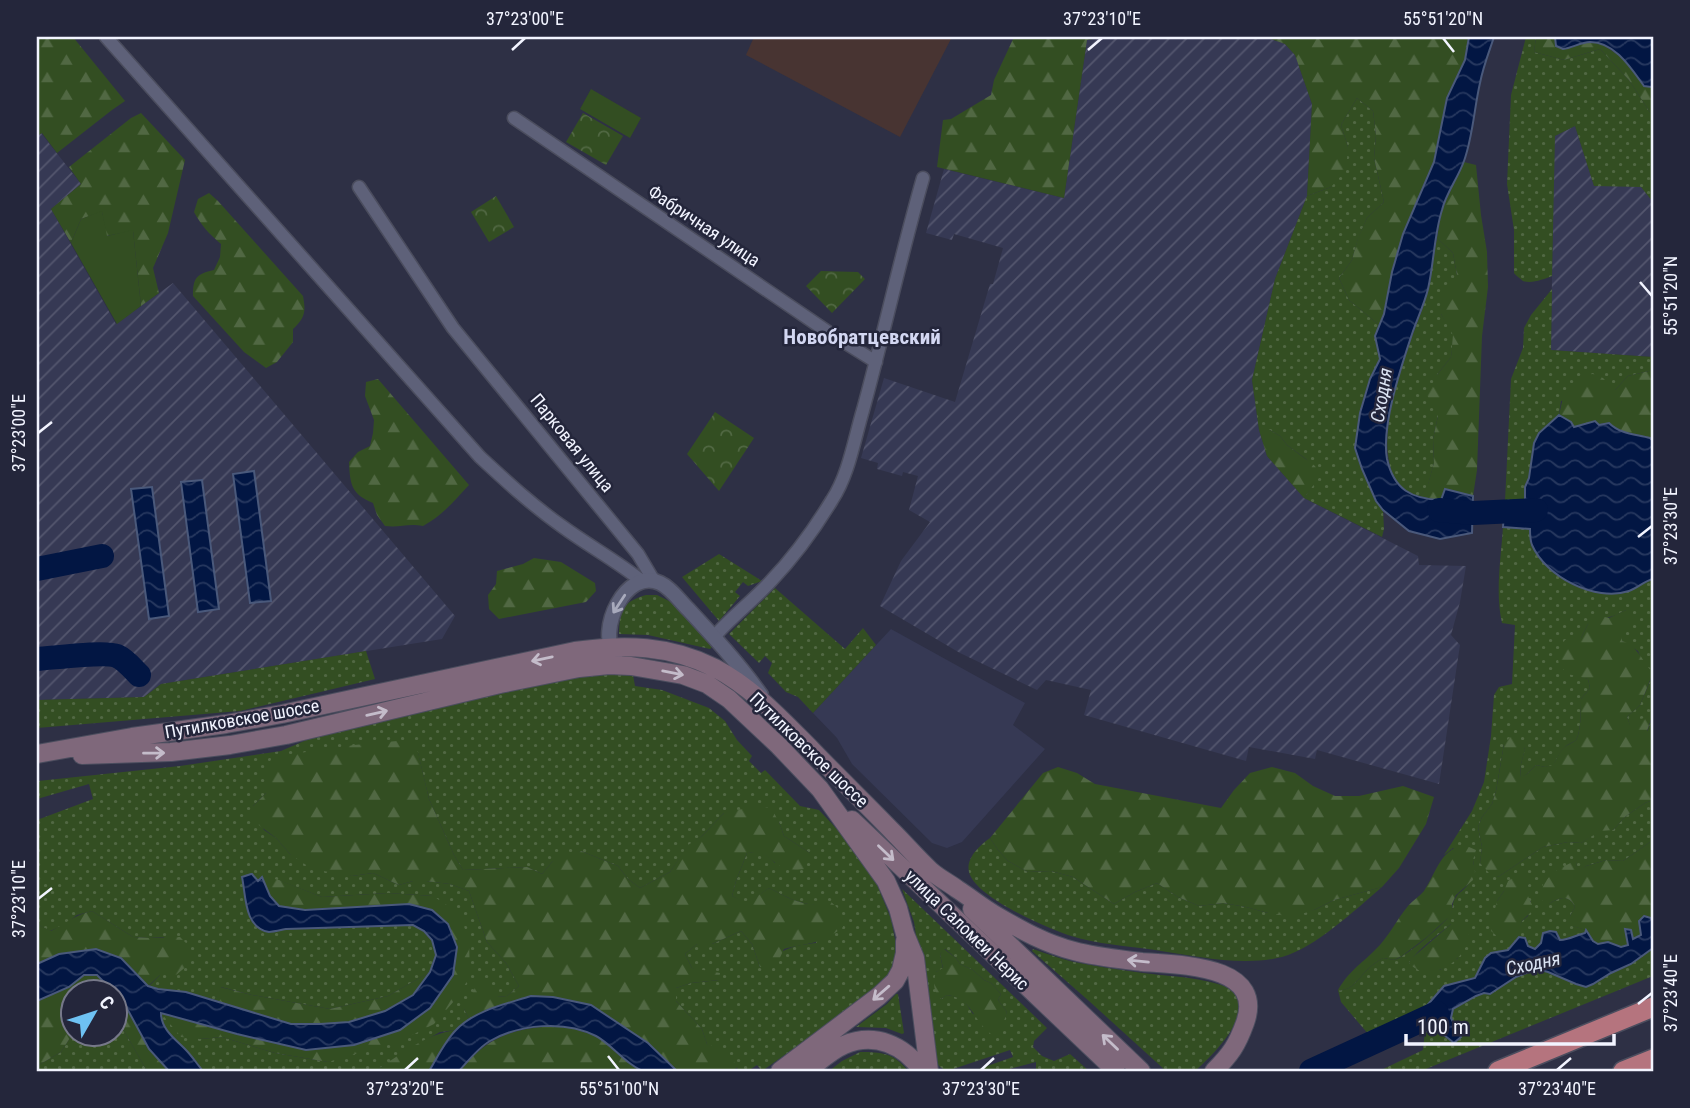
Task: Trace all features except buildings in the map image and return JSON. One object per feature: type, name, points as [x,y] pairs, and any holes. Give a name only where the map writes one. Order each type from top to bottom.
[{"type":"highway","points":[[1498,1071],[1653,1007]]},
{"type":"highway","points":[[1623,1071],[1653,1059]]},
{"type":"main road","name":"Путилковское шоссе","points":[[37,755],[132,737],[248,720],[609,646],[633,646],[687,657],[713,667],[736,681],[770,708],[932,872],[1005,920],[1036,937],[1073,951],[1117,959],[1205,968],[1233,980],[1243,989],[1249,1003],[1248,1015],[1238,1043],[1228,1058],[1214,1071]]},
{"type":"main road","name":"Путилковское шоссе","points":[[37,755],[172,752],[230,745],[579,668],[631,666],[683,675],[707,684],[754,721],[820,789],[886,881],[915,958],[929,1071]]},
{"type":"main road","name":"улица Саломеи Нерис","points":[[820,789],[1073,1018],[1141,1071]]},
{"type":"main road","name":"улица Саломеи Нерис","points":[[932,872],[1073,1018],[1116,1071]]},
{"type":"main road","points":[[780,1071],[895,981],[905,953],[905,933]]},
{"type":"main road","points":[[807,1071],[842,1046],[874,1039],[903,1050],[914,1059],[922,1071]]},
{"type":"street","points":[[106,37],[480,457],[523,497],[564,528],[648,582]]},
{"type":"street","name":"Фабричная улица","points":[[514,118],[876,362]]},
{"type":"street","points":[[714,637],[771,582],[834,498],[843,478],[876,362],[923,178]]},
{"type":"street","name":"Парковая улица","points":[[359,187],[453,328],[638,554],[648,582],[668,589],[746,674],[770,708]]},
{"type":"street","points":[[631,666],[620,662],[609,646],[610,619],[620,599],[630,589],[648,582]]},
{"type":"shaded area","points":[[754,37],[952,37],[900,137],[746,55]]},
{"type":"shaded area","points":[[1106,37],[1265,37],[1285,44],[1295,55],[1312,104],[1307,196],[1275,279],[1252,380],[1259,430],[1267,456],[1304,498],[1418,556],[1419,565],[1466,566],[1451,635],[1460,645],[1439,784],[1317,750],[1315,759],[1249,747],[1246,761],[1084,715],[1091,690],[1046,680],[1037,690],[960,653],[880,606],[901,561],[930,522],[909,510],[918,476],[903,472],[902,476],[877,469],[878,463],[861,458],[884,378],[955,402],[1003,248],[954,234],[952,240],[926,233],[944,169],[1064,198],[1087,40]]},
{"type":"shaded area","points":[[1575,126],[1594,186],[1641,186],[1653,202],[1653,357],[1551,350],[1554,136]]},
{"type":"shaded area","points":[[41,133],[81,184],[51,209],[116,324],[173,283],[455,616],[442,639],[161,684],[144,697],[37,700],[37,136]]},
{"type":"shaded area","points":[[891,629],[1025,703],[1013,725],[1045,749],[962,842],[947,848],[932,843],[852,764],[837,738],[813,713]]},
{"type":"green space","points":[[37,37],[73,37],[125,101],[57,153],[42,133],[37,136]]},
{"type":"green space","points":[[1014,37],[1106,37],[1087,40],[1064,198],[937,167],[943,120],[951,119],[991,95],[994,80]]},
{"type":"green space","points":[[1265,37],[1469,37],[1465,60],[1447,98],[1434,162],[1403,234],[1379,325],[1349,300],[1339,278],[1352,260],[1367,218],[1384,202],[1374,158],[1376,135],[1373,111],[1357,98],[1341,125],[1348,147],[1346,170],[1331,187],[1307,196],[1312,104],[1295,55],[1285,44]]},
{"type":"green space","points":[[1526,37],[1536,37],[1534,52],[1564,60],[1600,49],[1629,80],[1653,117],[1653,202],[1641,187],[1594,186],[1575,126],[1555,136],[1552,276],[1530,282],[1523,281],[1514,273],[1514,230],[1507,184],[1511,95]]},
{"type":"green space","points":[[1536,37],[1555,37],[1556,46],[1571,48],[1587,41],[1602,44],[1624,59],[1644,86],[1653,85],[1653,117],[1629,80],[1600,49],[1564,60],[1534,52]]},
{"type":"green space","points":[[591,89],[641,118],[630,138],[580,109]]},
{"type":"green space","points":[[1357,98],[1373,111],[1376,135],[1374,158],[1384,202],[1367,218],[1352,260],[1339,278],[1349,300],[1379,325],[1375,336],[1380,359],[1370,379],[1360,413],[1355,447],[1376,501],[1383,510],[1382,537],[1304,498],[1319,476],[1306,459],[1287,445],[1280,436],[1270,430],[1259,430],[1252,380],[1275,279],[1307,196],[1331,187],[1348,147],[1341,125]]},
{"type":"green space","points":[[141,113],[185,160],[168,233],[153,268],[159,293],[141,306],[133,231],[106,236],[102,212],[81,219],[71,243],[51,209],[81,184],[69,167]]},
{"type":"green space","points":[[583,113],[623,136],[606,165],[566,142]]},
{"type":"green space","points":[[1464,162],[1476,165],[1487,252],[1488,287],[1482,336],[1477,470],[1473,496],[1446,489],[1441,500],[1419,498],[1428,484],[1434,463],[1433,439],[1438,416],[1427,395],[1437,375],[1451,357],[1453,335],[1441,314],[1440,291],[1457,275],[1453,253],[1437,238],[1442,209]]},
{"type":"green space","points":[[209,193],[303,296],[304,314],[293,329],[293,342],[277,362],[266,368],[244,352],[193,296],[197,278],[214,270],[220,257],[221,244],[194,212],[198,199]]},
{"type":"green space","points":[[496,196],[514,227],[489,242],[471,212]]},
{"type":"green space","points":[[102,211],[107,236],[133,230],[141,306],[117,324],[71,243],[81,219]]},
{"type":"green space","points":[[1437,238],[1453,253],[1457,275],[1441,314],[1454,334],[1451,357],[1437,375],[1438,416],[1433,439],[1434,463],[1428,485],[1419,498],[1401,488],[1391,470],[1387,448],[1388,424],[1400,373],[1425,299]]},
{"type":"green space","points":[[821,271],[858,272],[865,279],[832,313],[806,286]]},
{"type":"green space","points":[[1552,289],[1551,350],[1653,357],[1653,370],[1628,376],[1615,390],[1561,401],[1559,415],[1539,433],[1525,487],[1525,502],[1505,501],[1511,379],[1523,348],[1524,328]]},
{"type":"green space","points":[[1653,370],[1653,438],[1623,432],[1608,423],[1574,427],[1559,415],[1564,393],[1583,375],[1593,374],[1603,378],[1615,390],[1628,376]]},
{"type":"green space","points":[[378,379],[469,485],[442,513],[423,526],[385,526],[373,503],[360,496],[351,482],[349,462],[358,452],[370,446],[373,433],[374,420],[365,396],[366,382]]},
{"type":"green space","points":[[715,412],[754,438],[719,491],[687,454]]},
{"type":"green space","points":[[1259,430],[1270,430],[1280,436],[1287,445],[1315,466],[1320,476],[1304,498],[1267,456]]},
{"type":"green space","points":[[1503,527],[1530,529],[1556,574],[1585,590],[1606,594],[1629,591],[1653,579],[1653,674],[1642,661],[1638,651],[1622,641],[1626,610],[1588,624],[1581,638],[1579,676],[1588,679],[1590,688],[1581,699],[1578,737],[1562,750],[1553,766],[1536,765],[1520,778],[1525,748],[1504,744],[1492,804],[1478,827],[1482,847],[1480,863],[1498,877],[1543,847],[1568,842],[1581,843],[1600,830],[1613,830],[1626,816],[1653,800],[1653,840],[1623,861],[1606,860],[1586,866],[1580,871],[1576,865],[1577,860],[1568,865],[1549,904],[1560,898],[1570,900],[1575,907],[1570,916],[1573,926],[1586,930],[1585,933],[1560,940],[1556,932],[1543,933],[1541,942],[1535,949],[1528,946],[1525,938],[1515,940],[1509,949],[1486,957],[1475,979],[1445,986],[1424,1009],[1369,1035],[1341,1002],[1338,990],[1347,989],[1383,958],[1399,958],[1432,933],[1449,916],[1454,899],[1473,876],[1473,860],[1453,848],[1444,855],[1472,811],[1484,782],[1494,695],[1499,687],[1512,684],[1515,625],[1502,623],[1499,600]],"holes":[[[1532,876],[1527,889],[1531,902],[1528,916],[1522,921],[1517,933],[1497,901],[1504,891]],[[1451,924],[1458,958],[1440,970],[1409,963],[1423,947]]]},
{"type":"green space","points":[[719,554],[762,581],[748,586],[743,582],[735,592],[740,596],[719,621],[682,577]]},
{"type":"green space","points":[[534,558],[561,562],[595,583],[596,591],[586,602],[499,619],[489,609],[488,595],[496,584],[497,571]]},
{"type":"green space","points":[[775,588],[845,649],[863,628],[876,645],[813,713],[798,697],[786,692],[768,673],[772,663],[765,656],[759,663],[729,634]]},
{"type":"green space","points":[[646,595],[657,595],[673,603],[712,647],[710,649],[648,635],[619,634],[624,608]]},
{"type":"green space","points":[[1626,610],[1633,620],[1622,631],[1622,641],[1636,650],[1653,673],[1640,705],[1627,717],[1630,725],[1640,719],[1652,717],[1647,731],[1653,730],[1653,800],[1626,816],[1613,830],[1600,831],[1581,843],[1568,842],[1543,847],[1498,877],[1489,873],[1480,863],[1482,847],[1478,827],[1492,804],[1504,744],[1512,735],[1520,739],[1525,749],[1520,777],[1536,765],[1553,765],[1560,752],[1576,740],[1580,726],[1581,699],[1590,688],[1588,679],[1568,674],[1559,665],[1557,652],[1565,640],[1581,638],[1596,615],[1609,618]]},
{"type":"green space","points":[[366,651],[375,679],[240,711],[37,728],[37,700],[144,697],[161,684]]},
{"type":"green space","points":[[593,674],[633,675],[635,686],[662,690],[709,708],[725,721],[737,740],[752,756],[749,761],[761,773],[765,770],[800,806],[819,810],[848,841],[874,877],[891,919],[896,945],[895,962],[889,976],[865,998],[762,1071],[757,1065],[748,1071],[732,1071],[738,1068],[707,1044],[702,1029],[676,1001],[676,988],[691,983],[719,980],[692,968],[685,954],[697,944],[712,944],[741,931],[752,944],[760,967],[786,950],[816,943],[821,905],[800,902],[769,888],[747,904],[732,896],[747,853],[762,851],[775,863],[810,853],[784,836],[779,822],[724,813],[688,846],[670,872],[640,888],[628,879],[618,866],[581,851],[552,862],[542,874],[527,867],[463,870],[429,799],[418,753],[266,771],[266,793],[253,806],[264,830],[276,838],[290,854],[352,876],[373,873],[399,885],[426,881],[450,884],[469,891],[487,942],[506,963],[519,986],[507,996],[464,1009],[469,1019],[456,1030],[440,1032],[375,1071],[203,1071],[166,1029],[161,1013],[200,1039],[222,1037],[275,1053],[328,1062],[454,1001],[433,896],[388,893],[322,897],[278,880],[258,881],[253,874],[269,932],[286,929],[413,925],[432,940],[436,955],[430,972],[388,996],[330,1009],[221,987],[215,1000],[186,992],[158,989],[149,986],[160,975],[176,975],[164,937],[133,937],[92,911],[77,915],[50,931],[37,924],[37,820],[93,799],[89,784],[37,799],[38,781],[180,766],[281,751],[311,738],[520,686]]},
{"type":"green space","points":[[1653,674],[1653,730],[1647,732],[1652,718],[1630,726],[1627,717],[1640,705]]},
{"type":"green space","points":[[408,740],[418,752],[429,799],[463,870],[527,867],[542,874],[552,862],[565,853],[581,851],[618,866],[628,879],[640,888],[670,872],[688,845],[702,836],[724,813],[756,806],[771,808],[784,836],[810,853],[805,869],[791,870],[782,867],[762,852],[747,853],[732,896],[747,903],[769,888],[806,903],[830,901],[842,912],[843,927],[822,940],[784,949],[776,966],[760,967],[752,944],[741,931],[712,944],[697,944],[685,954],[692,968],[720,973],[719,980],[691,983],[676,988],[676,1001],[702,1029],[707,1044],[725,1049],[738,1067],[732,1071],[677,1071],[648,1043],[591,1005],[553,997],[531,996],[469,1019],[464,1009],[479,980],[490,980],[497,997],[507,996],[519,986],[506,963],[487,942],[469,891],[450,884],[425,881],[399,885],[373,873],[352,876],[312,869],[290,854],[276,838],[252,820],[253,806],[266,793],[266,771],[272,757]]},
{"type":"green space","points":[[1058,767],[1077,773],[1095,784],[1221,808],[1250,773],[1272,767],[1295,773],[1313,786],[1335,796],[1359,796],[1403,786],[1434,797],[1426,824],[1399,868],[1382,887],[1334,900],[1314,910],[1292,917],[1223,903],[1199,906],[1178,897],[1157,883],[1114,904],[1073,877],[1051,871],[1028,872],[1008,861],[990,838],[1043,773]]},
{"type":"green space","points":[[990,838],[1008,861],[1028,872],[1051,871],[1073,877],[1114,904],[1157,883],[1178,897],[1199,906],[1223,903],[1268,913],[1314,910],[1334,900],[1382,887],[1334,927],[1295,952],[1282,957],[1251,961],[1202,957],[1081,939],[1047,927],[1001,904],[978,886],[969,871],[973,854]]},
{"type":"green space","points":[[1653,840],[1653,924],[1651,918],[1639,921],[1641,935],[1633,939],[1626,929],[1628,945],[1621,947],[1608,942],[1598,944],[1586,930],[1572,926],[1569,921],[1575,907],[1570,900],[1560,898],[1549,904],[1540,897],[1541,887],[1549,877],[1578,859],[1576,865],[1580,870],[1606,860],[1623,861]]},
{"type":"green space","points":[[1461,845],[1476,850],[1473,860],[1475,872],[1473,880],[1456,895],[1450,916],[1402,956],[1394,960],[1383,958],[1347,989],[1338,990],[1380,945],[1408,906],[1424,891],[1443,858]]},
{"type":"green space","points":[[1525,873],[1533,876],[1527,892],[1534,909],[1522,921],[1518,933],[1498,937],[1491,931],[1497,901],[1508,881]]},
{"type":"green space","points":[[262,877],[279,880],[322,897],[388,893],[433,896],[459,913],[469,940],[470,977],[434,1024],[400,1041],[328,1062],[275,1053],[222,1037],[181,1037],[161,1013],[306,1050],[354,1045],[400,1030],[453,975],[456,947],[448,924],[409,904],[305,911],[279,906],[270,896]]},
{"type":"green space","points":[[902,889],[1047,1028],[1034,1041],[1033,1047],[1042,1056],[1054,1061],[1070,1054],[1089,1071],[1036,1071],[1036,1062],[1001,1071],[973,1071],[1013,1057],[1010,1050],[947,1071],[940,1067],[935,1061],[914,922]],"holes":[[[945,949],[960,964],[991,983],[1001,994],[998,1000],[1007,1012],[1004,1019],[973,1014],[960,998],[947,995],[941,999],[936,972],[943,969],[940,954]]]},
{"type":"green space","points":[[92,911],[133,937],[180,937],[191,948],[188,965],[176,975],[160,975],[148,986],[121,958],[59,954],[37,964],[37,924],[51,931]]},
{"type":"green space","points":[[1451,924],[1467,926],[1469,937],[1461,955],[1453,962],[1445,968],[1426,972],[1409,963]]},
{"type":"green space","points":[[1653,948],[1653,976],[1421,1071],[1379,1071],[1423,1050],[1425,1031],[1437,1031],[1454,1043],[1461,1037],[1451,1018],[1453,1009],[1476,996],[1496,990],[1516,977],[1537,969],[1576,984],[1593,984],[1631,964]]},
{"type":"green space","points":[[944,949],[960,964],[991,983],[1001,994],[998,1000],[1007,1012],[1000,1033],[994,1036],[987,1031],[968,1006],[956,997],[947,995],[941,999],[938,996],[934,980],[936,972],[943,968],[940,954]]},
{"type":"green space","points":[[1033,949],[1079,963],[1215,983],[1232,991],[1238,1000],[1239,1011],[1235,1023],[1220,1046],[1195,1071],[1166,1071],[1032,951]]},
{"type":"green space","points":[[430,972],[413,995],[385,1011],[349,1022],[291,1024],[215,1000],[220,987],[330,1009],[388,996]]},
{"type":"green space","points":[[84,975],[97,975],[100,978],[80,978]]},
{"type":"green space","points":[[60,991],[60,1048],[64,1048],[37,1066],[37,1001]]},
{"type":"green space","points":[[896,994],[904,1033],[886,1028],[856,1027],[887,1004]]},
{"type":"green space","points":[[130,1015],[150,1050],[169,1071],[147,1071],[130,1041]]},
{"type":"green space","points":[[557,1026],[597,1036],[642,1071],[459,1071],[481,1049],[502,1036],[527,1029]]},
{"type":"green space","points":[[456,1030],[429,1071],[375,1071],[423,1041]]},
{"type":"green space","points":[[130,1041],[147,1071],[37,1071],[37,1066],[64,1048],[130,1048]]},
{"type":"green space","points":[[860,1052],[887,1055],[898,1060],[908,1071],[829,1071]]},
{"type":"water","points":[[1469,37],[1494,37],[1481,77],[1467,152],[1439,220],[1428,289],[1398,379],[1389,414],[1386,446],[1390,470],[1406,491],[1421,498],[1441,500],[1445,489],[1473,496],[1472,533],[1440,539],[1409,531],[1383,510],[1376,501],[1355,448],[1360,413],[1370,379],[1380,359],[1375,336],[1384,314],[1392,272],[1403,234],[1434,162],[1447,98],[1465,60]]},
{"type":"water","points":[[1555,37],[1653,37],[1653,85],[1644,86],[1622,57],[1607,46],[1590,42],[1563,49],[1556,46]]},
{"type":"water","points":[[1559,415],[1574,427],[1595,421],[1599,425],[1609,423],[1623,432],[1653,441],[1653,579],[1632,590],[1601,593],[1573,584],[1560,577],[1539,557],[1531,543],[1530,529],[1503,527],[1505,501],[1525,502],[1525,487],[1529,478],[1534,443],[1539,433]]},
{"type":"water","points":[[254,471],[271,601],[250,603],[233,474]]},
{"type":"water","points":[[202,480],[219,609],[198,612],[181,482]]},
{"type":"water","points":[[152,487],[169,616],[149,619],[131,489]]},
{"type":"water","points":[[252,874],[258,881],[262,877],[270,896],[279,906],[305,910],[409,904],[432,910],[448,924],[457,947],[453,975],[430,1008],[400,1030],[354,1045],[306,1050],[161,1013],[166,1029],[203,1071],[169,1071],[149,1049],[130,1014],[130,978],[84,975],[80,978],[60,978],[60,991],[37,1001],[37,964],[59,954],[96,949],[121,958],[148,986],[186,992],[291,1024],[349,1022],[385,1011],[413,995],[430,972],[436,955],[432,940],[424,931],[413,925],[286,929],[269,932],[261,929],[255,924],[248,910],[242,877]]},
{"type":"water","points":[[1644,916],[1651,918],[1653,924],[1653,948],[1631,964],[1593,984],[1586,987],[1537,969],[1516,977],[1490,994],[1476,996],[1453,1009],[1451,1018],[1461,1037],[1454,1043],[1437,1031],[1411,1033],[1403,1021],[1424,1009],[1444,986],[1475,978],[1485,958],[1491,953],[1508,950],[1519,937],[1525,938],[1528,946],[1535,949],[1541,943],[1543,933],[1556,932],[1560,940],[1563,940],[1585,933],[1586,930],[1598,944],[1608,942],[1621,947],[1628,945],[1625,929],[1631,930],[1633,939],[1641,935],[1639,921]]},
{"type":"water","points":[[531,996],[553,997],[591,1005],[648,1043],[677,1071],[638,1069],[596,1036],[571,1028],[543,1026],[515,1031],[490,1041],[459,1071],[429,1071],[448,1039],[472,1017],[491,1008]]},
{"type":"waterway","name":"Сходня","points":[[1439,510],[1473,513],[1536,510]]},
{"type":"waterway","points":[[37,569],[102,556]]},
{"type":"waterway","points":[[37,659],[90,654],[111,655],[123,660],[139,675]]},
{"type":"waterway","name":"Сходня","points":[[1311,1071],[1437,1013]]},
{"type":"district","name":"Новобратцевский","points":[[862,337]]}]
